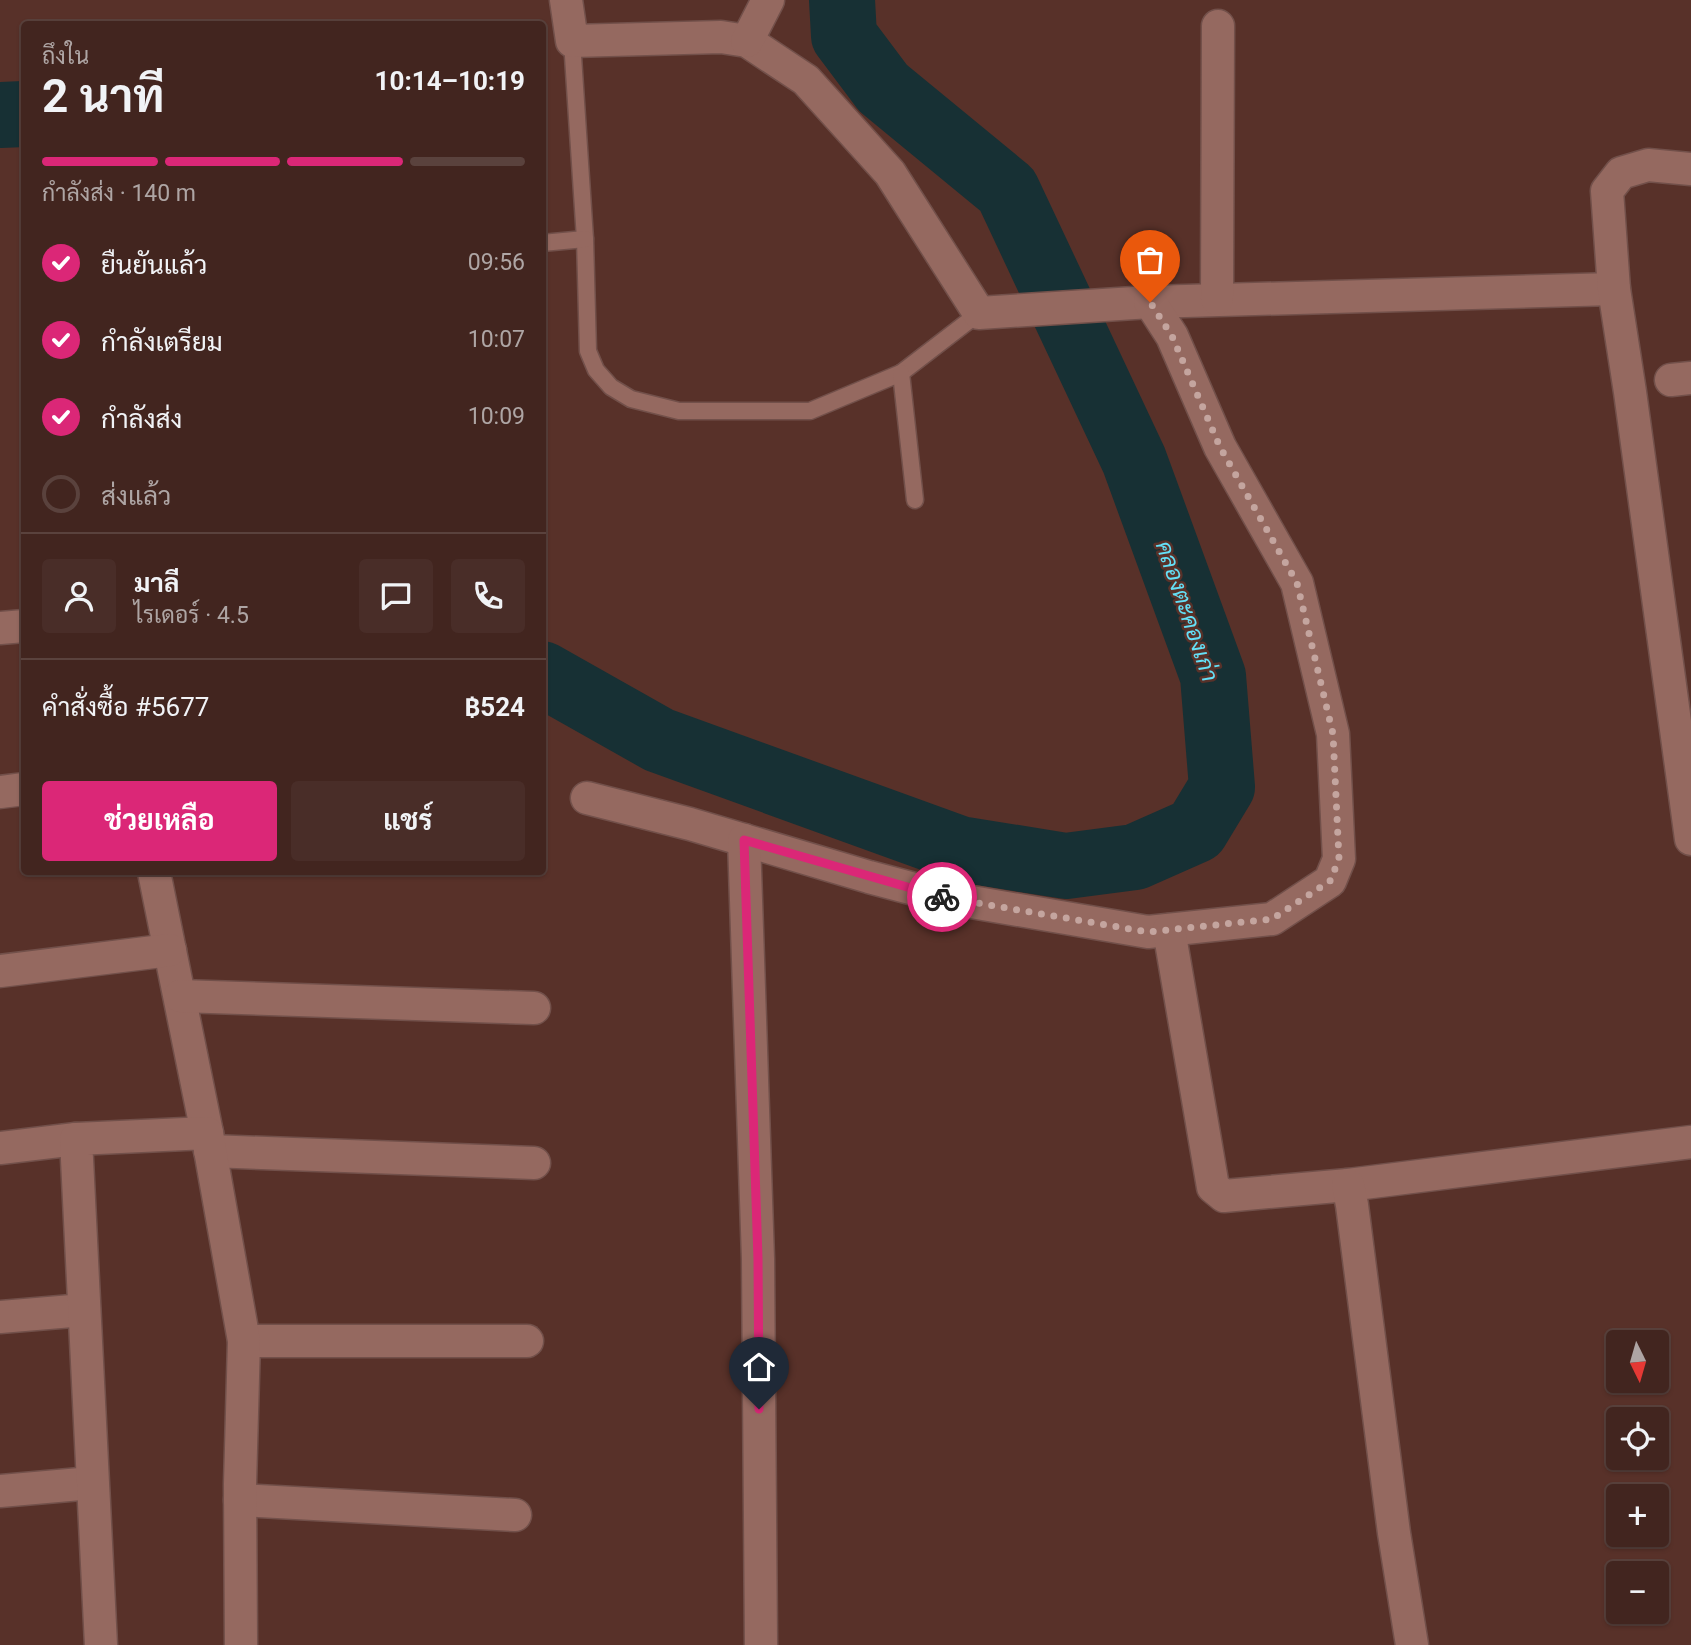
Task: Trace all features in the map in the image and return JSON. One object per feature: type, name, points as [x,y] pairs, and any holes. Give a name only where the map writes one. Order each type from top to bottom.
[{"type":"street","points":[[566,0],[572,41],[721,37],[747,41],[806,80],[890,173],[992,312],[1217,299],[1614,289]]},
{"type":"street","points":[[747,41],[768,0]]},
{"type":"street","points":[[1217,299],[1218,26]]},
{"type":"street","points":[[1691,169],[1648,165],[1621,173],[1606,191],[1614,289],[1691,838]]},
{"type":"street","points":[[587,798],[690,824],[948,898],[1148,932],[1272,919],[1330,881],[1339,859],[1333,734],[1297,583],[1220,447],[1172,336],[1150,302]]},
{"type":"street","points":[[0,628],[21,626]]},
{"type":"street","points":[[0,792],[21,789]]},
{"type":"street","points":[[744,840],[758,1273],[761,1645]]},
{"type":"street","points":[[155,875],[209,1142],[244,1341],[240,1500],[241,1645]]},
{"type":"street","points":[[1169,930],[1213,1187],[1224,1196],[1348,1185],[1691,1142]]},
{"type":"street","points":[[0,971],[170,950]]},
{"type":"street","points":[[180,996],[534,1007]]},
{"type":"street","points":[[76,1139],[101,1645]]},
{"type":"street","points":[[0,1148],[76,1139],[209,1142],[534,1163]]},
{"type":"street","points":[[1348,1185],[1394,1533],[1412,1645]]},
{"type":"street","points":[[0,1317],[84,1310]]},
{"type":"street","points":[[244,1341],[527,1341]]},
{"type":"street","points":[[0,1491],[92,1483]]},
{"type":"street","points":[[240,1500],[515,1515]]},
{"type":"lane","points":[[572,41],[585,239],[588,351],[596,370],[611,387],[631,398],[679,411],[810,411],[901,373],[992,312]]},
{"type":"lane","points":[[546,243],[585,239]]},
{"type":"lane","points":[[901,373],[915,500]]},
{"type":"waterway","name":"คลองตะคองเก่า","points":[[546,676],[659,740],[960,849],[1066,866],[1135,857],[1196,830],[1222,787],[1213,676],[1134,460],[1007,190],[883,88],[844,36],[842,0]]},
{"type":"waterway","name":"คลองตะคองเก่า","points":[[0,115],[21,114]]},
{"type":"way so far","points":[[942,897],[1148,932],[1169,930],[1272,919],[1330,881],[1339,859],[1333,734],[1297,583],[1220,447],[1172,336],[1150,302]]},
{"type":"route","points":[[759,1409],[758,1259],[744,840],[942,897]]}]
